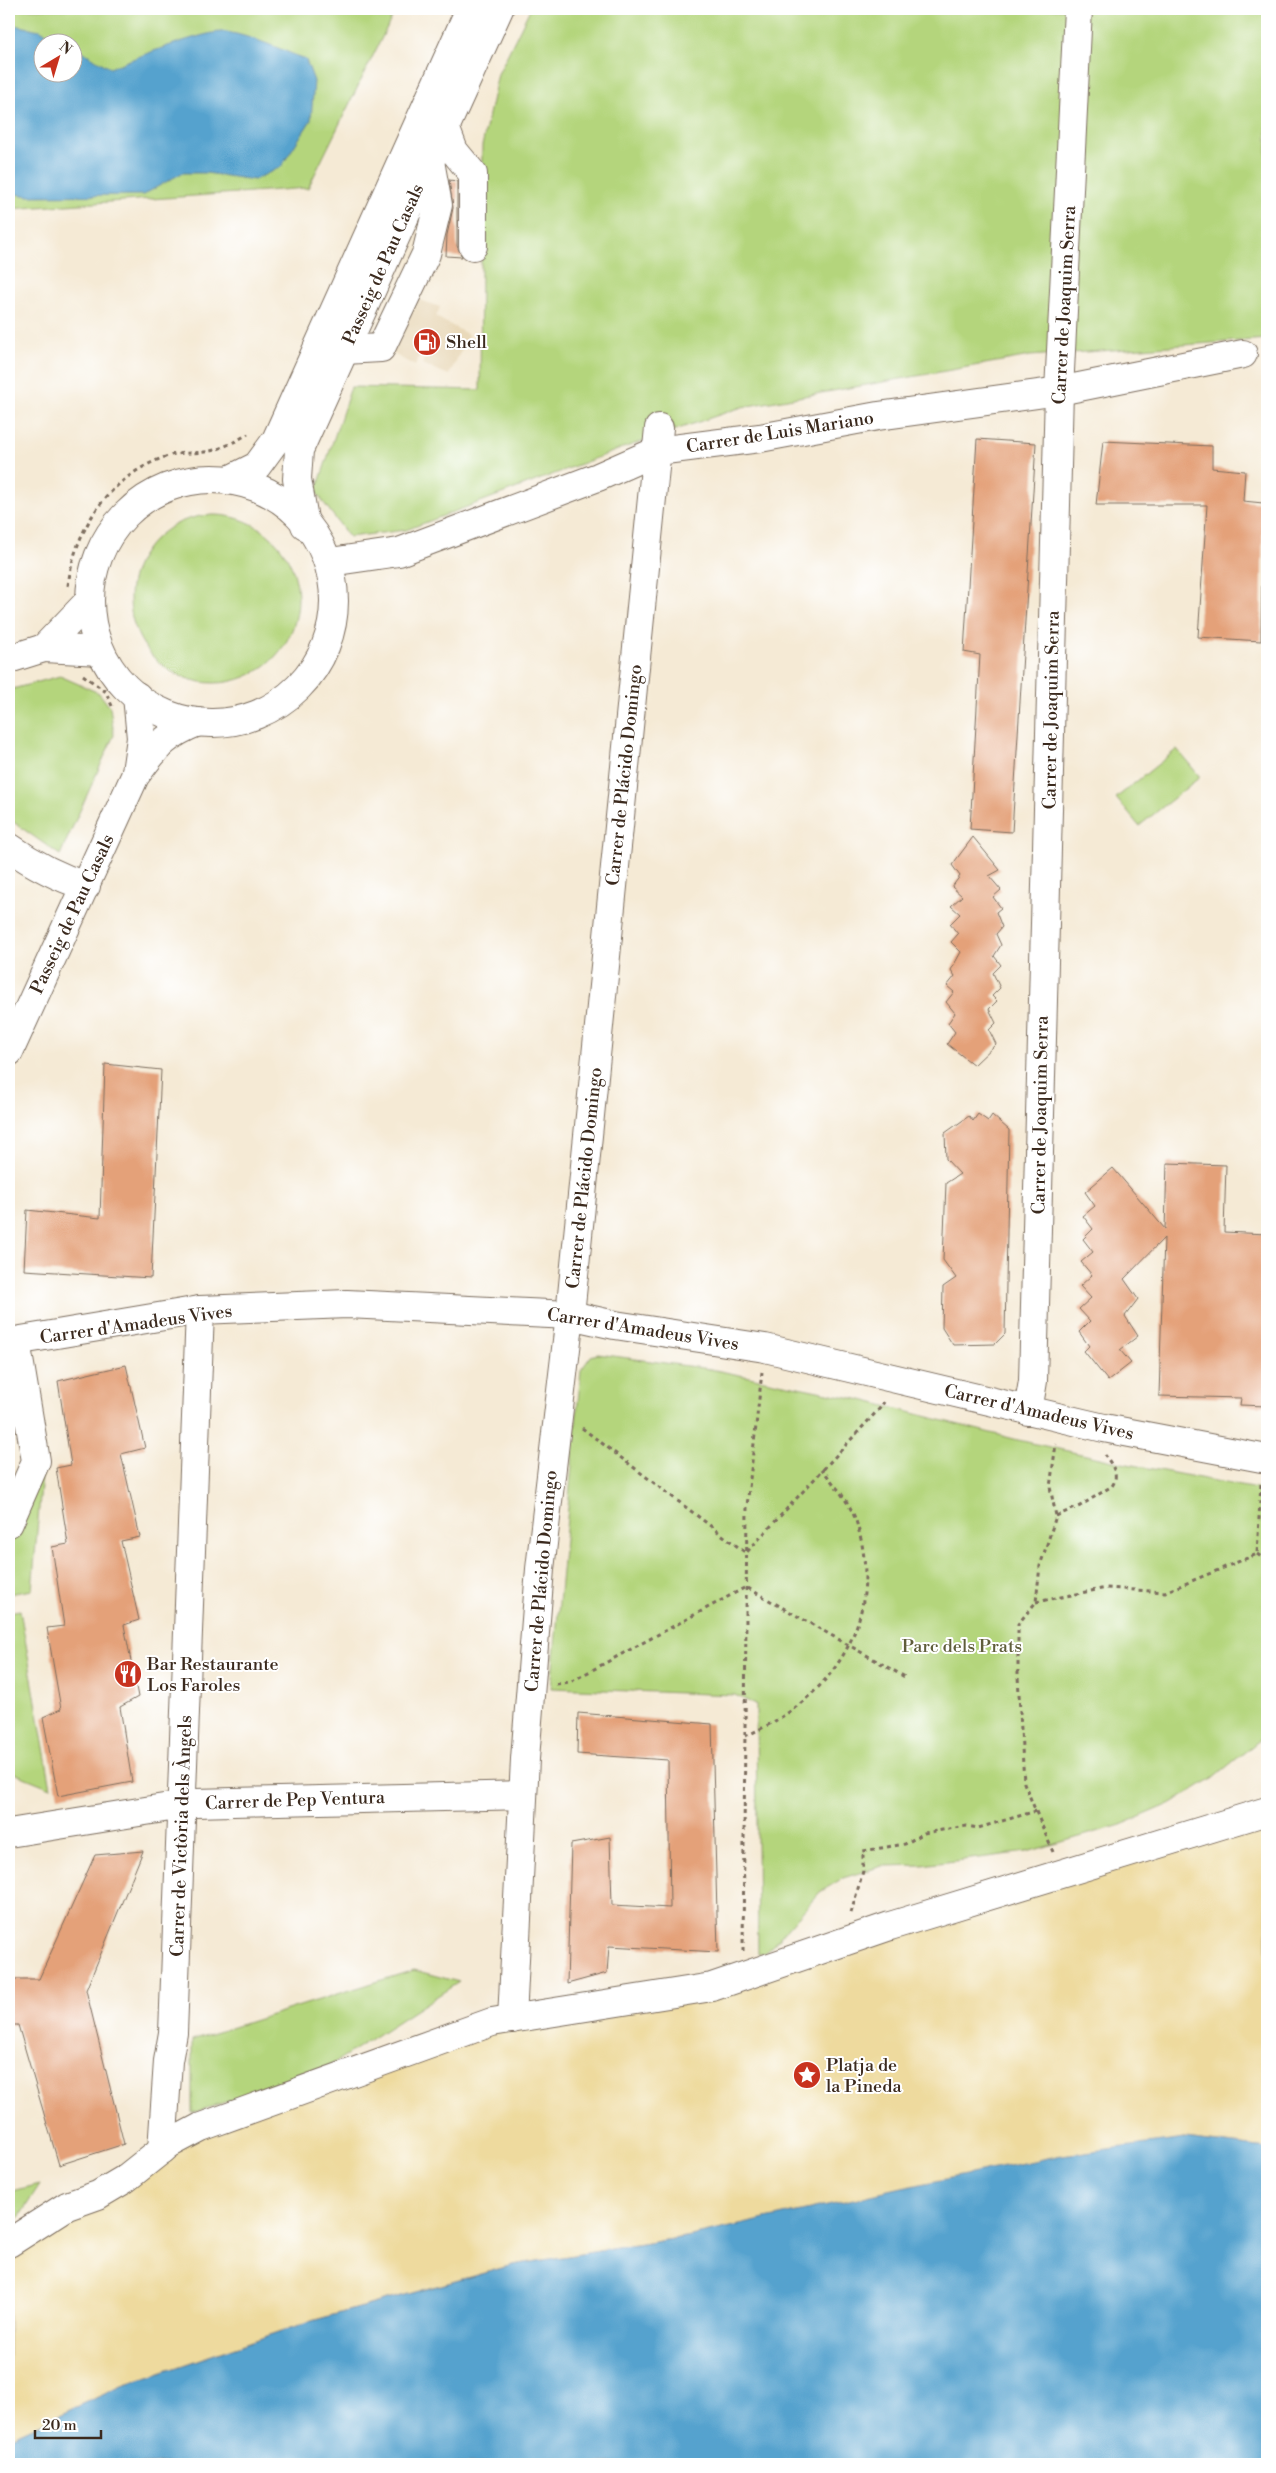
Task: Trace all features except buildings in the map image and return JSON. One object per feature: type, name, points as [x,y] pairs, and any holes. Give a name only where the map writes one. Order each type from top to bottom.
[{"type":"street","name":"Passeig de Pau Casals","points":[[229,480],[257,466],[276,440],[470,9]]},
{"type":"street","name":"Passeig de Pau Casals","points":[[305,524],[297,479],[299,450],[499,9]]},
{"type":"street","name":"Carrer de Joaquim Serra","points":[[1028,1411],[1033,1381],[1059,391],[1078,9]]},
{"type":"street","points":[[445,127],[454,151],[473,174],[473,246]]},
{"type":"street","name":"Carrer de Luis Mariano","points":[[330,562],[399,552],[598,477],[658,440],[760,438],[878,416],[1059,391],[1244,354]]},
{"type":"street","name":"Carrer de Plácido Domingo","points":[[512,2019],[523,1795],[540,1569],[570,1315],[658,440]]},
{"type":"street","points":[[44,648],[78,598],[96,559],[116,523],[148,495],[187,480],[229,480],[258,488],[284,504],[321,541],[330,562],[336,604],[334,623],[328,642],[309,676],[283,700],[250,716],[216,722],[198,722],[168,713],[137,696],[116,676],[100,651],[92,626],[78,598]]},
{"type":"street","points":[[9,659],[44,648],[100,651]]},
{"type":"street","name":"Passeig de Pau Casals","points":[[135,776],[141,738],[137,696]]},
{"type":"street","name":"Passeig de Pau Casals","points":[[9,1052],[135,776],[165,739],[176,731],[198,722]]},
{"type":"street","points":[[9,847],[29,861],[60,878],[86,886]]},
{"type":"street","name":"Carrer d'Amadeus Vives","points":[[12,1342],[200,1310],[347,1304],[570,1315],[615,1325],[765,1348],[840,1364],[1028,1411],[1182,1444],[1264,1471]]},
{"type":"street","name":"Carrer de Victòria dels Àngels","points":[[162,2150],[168,2061],[173,2033],[200,1310]]},
{"type":"street","points":[[9,1523],[36,1461],[12,1342]]},
{"type":"street","name":"Carrer de Pep Ventura","points":[[9,1833],[183,1804],[523,1795]]},
{"type":"street","points":[[16,2235],[67,2206],[98,2195],[125,2179],[162,2150],[201,2127],[492,2022],[712,1987],[842,1942],[1267,1811]]},
{"type":"path","points":[[78,598],[75,547],[103,500],[136,470],[173,455],[209,451],[233,443],[250,433]]},
{"type":"path","points":[[79,672],[106,692],[113,708]]},
{"type":"path","points":[[742,1977],[747,1506],[762,1372]]},
{"type":"path","points":[[746,1552],[880,1408],[886,1398]]},
{"type":"path","points":[[577,1427],[582,1428],[746,1552]]},
{"type":"path","points":[[1056,1444],[1050,1487],[1056,1516],[1040,1566],[1036,1602],[1018,1624],[1018,1667],[1024,1783],[1062,1873]]},
{"type":"path","points":[[1056,1516],[1080,1506],[1112,1486],[1115,1482],[1115,1472],[1105,1455]]},
{"type":"path","points":[[745,1736],[764,1728],[809,1698],[838,1666],[862,1611],[865,1584],[863,1554],[856,1522],[843,1496],[822,1469]]},
{"type":"path","points":[[1257,1554],[1264,1471]]},
{"type":"path","points":[[1257,1554],[1267,1561]]},
{"type":"path","points":[[1036,1602],[1106,1588],[1165,1592],[1257,1554]]},
{"type":"path","points":[[746,1587],[905,1677]]},
{"type":"path","points":[[554,1684],[570,1682],[746,1587]]},
{"type":"path","points":[[842,1942],[863,1871],[863,1851],[904,1844],[924,1833],[967,1826],[978,1828],[1036,1811]]},
{"type":"shaded area","name":"Shell","points":[[408,296],[440,307],[436,317],[469,335],[449,375],[422,364],[426,355],[420,354],[415,366],[385,349]]},
{"type":"green space","points":[[9,9],[396,9],[308,188],[9,209]]},
{"type":"green space","points":[[530,9],[1267,9],[1267,339],[1030,356],[742,407],[623,448],[406,530],[349,537],[316,492],[351,387],[480,390],[482,146],[498,74]]},
{"type":"green space","points":[[222,515],[246,521],[274,539],[292,567],[297,583],[297,615],[292,631],[274,659],[261,669],[238,680],[206,683],[182,677],[154,659],[144,646],[133,623],[130,591],[136,567],[154,539],[167,529],[190,518]]},
{"type":"green space","points":[[60,676],[99,693],[110,707],[114,735],[60,855],[9,819],[9,690]]},
{"type":"green space","points":[[1177,749],[1200,777],[1139,826],[1116,798]]},
{"type":"green space","name":"Parc dels Prats","points":[[598,1354],[710,1369],[862,1400],[1018,1440],[1122,1463],[1267,1491],[1267,1734],[1213,1778],[1170,1804],[1121,1825],[1027,1852],[922,1865],[882,1866],[843,1878],[820,1892],[772,1946],[763,1954],[758,1954],[756,1705],[735,1695],[551,1688],[581,1370],[591,1356]]},
{"type":"green space","points":[[43,1462],[32,1590],[9,1594],[9,1546]]},
{"type":"green space","points":[[20,1610],[51,1788],[9,1771],[9,1612]]},
{"type":"green space","points":[[414,1970],[459,1982],[323,2070],[192,2113],[192,2040]]},
{"type":"green space","points":[[40,2184],[11,2230],[9,2232],[9,2192]]},
{"type":"sand","name":"Platja de la Pineda","points":[[1267,1811],[1267,2149],[1185,2139],[691,2236],[513,2265],[308,2322],[122,2386],[9,2438],[9,2243],[169,2144],[492,2022],[712,1987]]},
{"type":"water","points":[[9,24],[44,32],[32,32],[32,82],[82,82],[82,51],[110,68],[169,46],[217,32],[227,32],[247,37],[306,60],[314,81],[311,120],[281,167],[254,180],[206,173],[182,173],[143,195],[29,196],[9,193]]},
{"type":"water","points":[[1185,2139],[1267,2149],[1267,2464],[9,2464],[9,2438],[122,2386],[308,2322],[513,2265],[691,2236],[902,2188],[1062,2155]]},
{"type":"place","name":"Shell","points":[[427,342]]},
{"type":"place","name":"Bar Restaurante Los Faroles","points":[[128,1674]]},
{"type":"place","name":"Platja de la Pineda","points":[[807,2075]]}]
